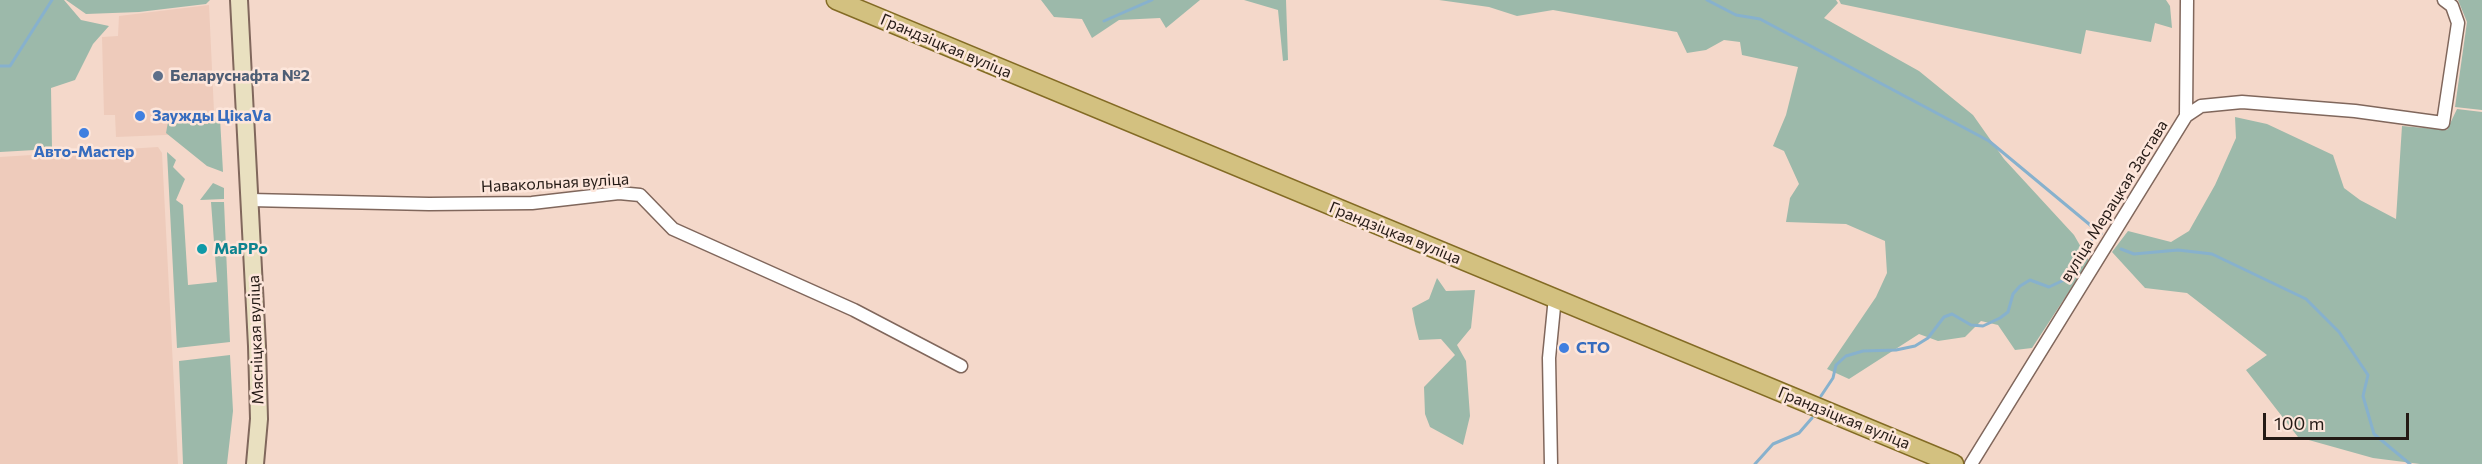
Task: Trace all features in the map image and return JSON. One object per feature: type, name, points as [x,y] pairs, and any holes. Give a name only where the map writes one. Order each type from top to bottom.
[{"type":"main road","name":"Мясніцкая вуліца","points":[[239,0],[259,419],[255,464]]},
{"type":"main road","name":"Грандзіцкая вуліца","points":[[836,0],[1954,464]]},
{"type":"street","points":[[2186,116],[2187,0]]},
{"type":"street","name":"вуліца Мерацкая Застава","points":[[1971,464],[2186,116],[2200,106],[2242,102],[2355,111],[2443,123],[2458,23],[2452,6],[2444,0]]},
{"type":"street","name":"Навакольная вуліца","points":[[250,200],[509,203],[619,193],[640,195],[673,229],[854,310],[961,366]]},
{"type":"street","points":[[1551,464],[1549,358],[1557,298]]},
{"type":"shaded area","name":"Беларуснафта №2","points":[[209,5],[215,133],[116,137],[115,115],[104,115],[102,37],[118,36],[119,16]]},
{"type":"shaded area","points":[[158,147],[162,153],[178,464],[0,464],[0,157]]},
{"type":"green space","points":[[0,0],[64,0],[81,20],[109,26],[93,44],[75,80],[51,88],[52,149],[0,152]]},
{"type":"green space","points":[[66,0],[210,0],[206,4],[139,12],[86,14]]},
{"type":"green space","points":[[1041,0],[1200,0],[1166,28],[1160,18],[1119,20],[1092,38],[1082,19],[1054,17]]},
{"type":"green space","points":[[1244,0],[1286,0],[1288,60],[1283,61],[1278,10]]},
{"type":"green space","points":[[1439,0],[1836,0],[1838,3],[1824,18],[1919,71],[1973,115],[2004,159],[2074,235],[2089,261],[2032,348],[2015,350],[1998,325],[1981,321],[1965,337],[1938,341],[1919,334],[1849,379],[1827,369],[1876,297],[1887,273],[1885,241],[1846,224],[1786,222],[1790,198],[1799,184],[1784,151],[1773,146],[1786,115],[1798,67],[1742,55],[1740,42],[1724,40],[1706,50],[1687,53],[1677,32],[1553,10],[1517,16],[1489,7]]},
{"type":"green space","points":[[1839,0],[2166,0],[2170,6],[2172,28],[2155,23],[2151,42],[2086,30],[2081,54],[1841,4]]},
{"type":"green space","points":[[2458,0],[2482,0],[2482,110],[2455,107],[2467,22]]},
{"type":"green space","points":[[2457,109],[2482,112],[2482,464],[2420,464],[2373,458],[2298,437],[2246,370],[2267,355],[2187,293],[2145,288],[2112,252],[2128,231],[2171,242],[2189,231],[2215,185],[2236,138],[2235,117],[2267,124],[2333,155],[2344,188],[2360,200],[2396,219],[2402,126],[2447,130]]},
{"type":"green space","points":[[208,115],[220,118],[223,172],[207,166],[166,133],[168,122],[208,124]]},
{"type":"green space","points":[[167,152],[176,160],[173,167],[185,179],[176,200],[183,205],[188,285],[217,282],[211,202],[224,202],[230,342],[177,348]]},
{"type":"green space","points":[[213,183],[224,188],[224,199],[200,200]]},
{"type":"green space","points":[[1437,278],[1446,291],[1475,290],[1471,328],[1457,345],[1466,361],[1470,416],[1463,445],[1430,427],[1425,414],[1424,387],[1455,355],[1441,339],[1419,340],[1415,324],[1412,308],[1429,299]]},
{"type":"green space","points":[[230,355],[233,411],[227,464],[183,464],[179,361]]},
{"type":"waterway","points":[[0,66],[10,66],[52,0]]},
{"type":"waterway","points":[[1104,21],[1152,0]]},
{"type":"waterway","points":[[1707,0],[1736,15],[1760,19],[1989,141],[2101,234],[2094,235],[2084,258],[2064,280],[2049,287],[2030,280],[2020,286],[2013,294],[2008,312],[2000,318],[1983,326],[1971,325],[1952,314],[1944,317],[1928,338],[1915,346],[1896,350],[1863,351],[1846,356],[1836,365],[1833,378],[1821,396]]},
{"type":"waterway","points":[[2121,249],[2134,254],[2178,250],[2212,254],[2306,299],[2339,332],[2368,375],[2363,396],[2374,434],[2410,464]]},
{"type":"waterway","points":[[1755,464],[1773,444],[1799,433],[1812,418]]},
{"type":"place","name":"Беларуснафта №2","points":[[158,76]]},
{"type":"place","name":"Заужды ЦікаVа","points":[[140,116]]},
{"type":"place","name":"Авто-Мастер","points":[[84,133]]},
{"type":"place","name":"МаРРо","points":[[202,249]]},
{"type":"place","name":"СТО","points":[[1564,348]]}]
